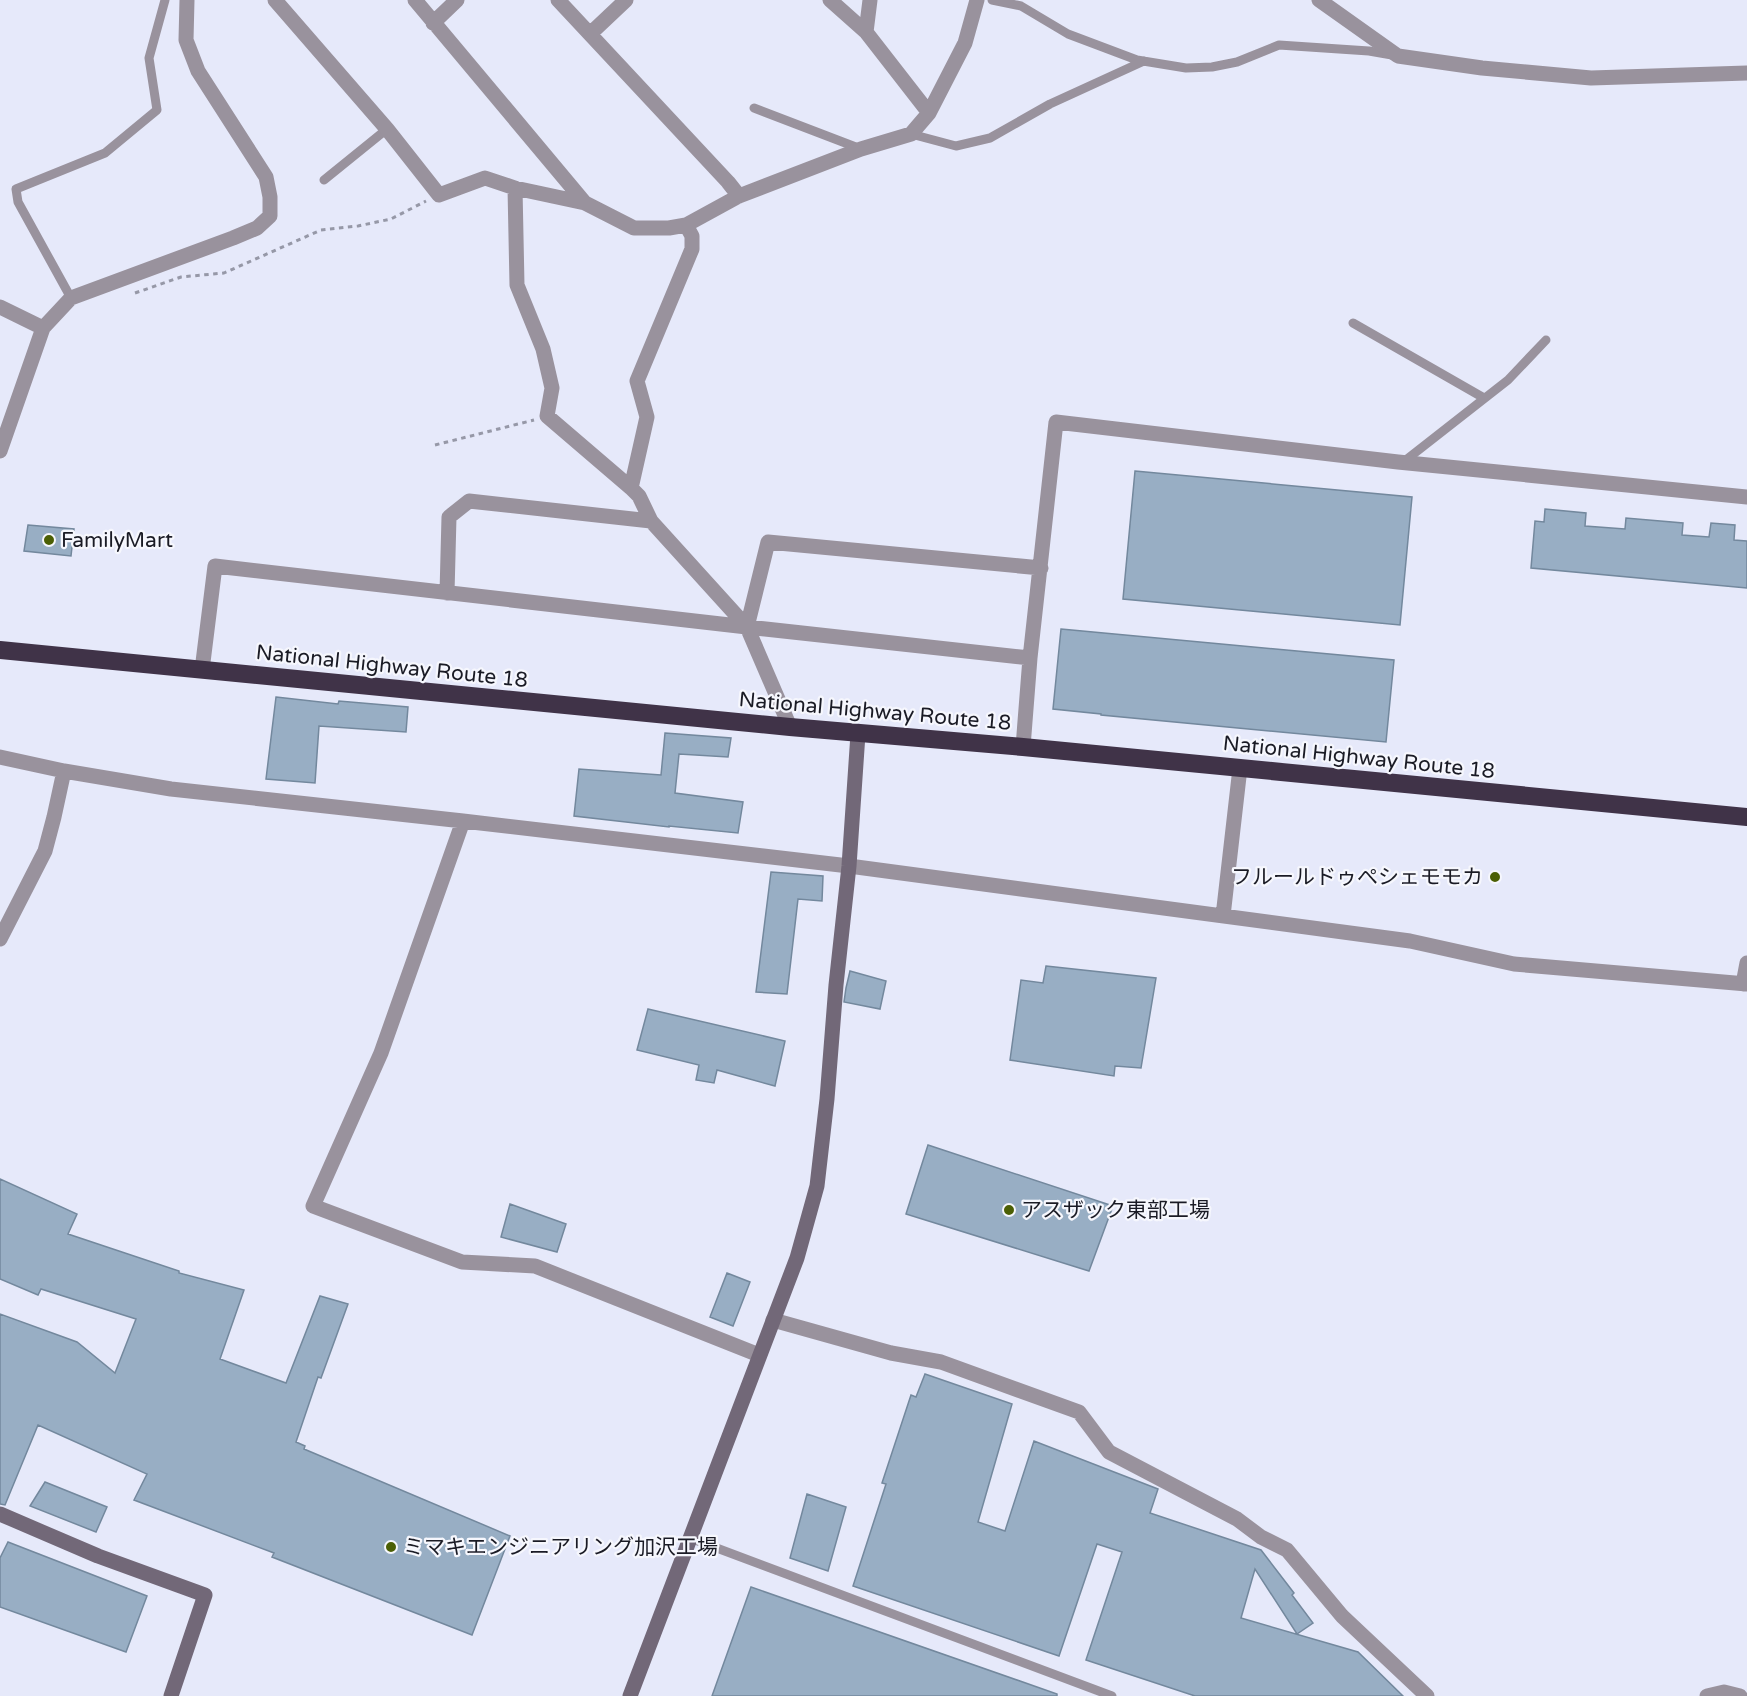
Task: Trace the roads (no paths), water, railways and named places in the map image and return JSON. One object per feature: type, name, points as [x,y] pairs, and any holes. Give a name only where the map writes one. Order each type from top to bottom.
[{"type":"highway","name":"National Highway Route 18","points":[[0,650],[858,734],[1023,747],[1747,817]]},
{"type":"street","points":[[0,451],[43,327],[71,298],[233,238],[257,228],[270,216],[267,177],[198,71],[186,40],[187,0]]},
{"type":"street","points":[[275,0],[387,129],[439,195],[485,178],[515,188],[585,203],[634,228],[669,228],[686,225],[740,196],[861,149],[911,134],[929,114],[964,43],[976,0]]},
{"type":"street","points":[[415,0],[585,203]]},
{"type":"street","points":[[433,23],[457,0]]},
{"type":"street","points":[[558,0],[740,196]]},
{"type":"street","points":[[590,34],[626,0]]},
{"type":"street","points":[[830,0],[866,32],[929,114]]},
{"type":"street","points":[[866,32],[870,0]]},
{"type":"street","points":[[1320,0],[1398,56],[1482,68],[1590,78],[1747,73]]},
{"type":"street","points":[[515,188],[517,285],[543,349],[550,378],[552,388],[547,416],[639,496],[651,521],[747,627],[790,727]]},
{"type":"street","points":[[631,488],[647,417],[637,381],[692,249],[692,236],[686,225]]},
{"type":"street","points":[[0,307],[43,327]]},
{"type":"street","points":[[1023,747],[1030,658],[1056,422],[1402,463],[1747,497]]},
{"type":"street","points":[[447,593],[449,517],[469,501],[651,521]]},
{"type":"street","points":[[747,627],[768,542],[1041,568]]},
{"type":"street","points":[[202,670],[215,566],[1030,658]]},
{"type":"street","points":[[630,1696],[797,1258],[817,1186],[849,866],[858,734]]},
{"type":"street","points":[[0,757],[64,771],[171,789],[849,866],[1410,941],[1514,964],[1745,984],[1747,963]]},
{"type":"street","points":[[1224,916],[1240,768]]},
{"type":"street","points":[[0,939],[45,851],[64,771]]},
{"type":"street","points":[[463,821],[381,1053],[313,1206],[462,1262],[535,1266],[759,1355]]},
{"type":"street","points":[[773,1320],[891,1353],[941,1362],[1079,1413],[1109,1452],[1237,1519],[1261,1537],[1287,1550],[1342,1616],[1428,1696]]},
{"type":"street","points":[[0,1514],[98,1556],[205,1595],[171,1696]]},
{"type":"street","points":[[1707,1696],[1724,1692],[1740,1696]]},
{"type":"lane","points":[[71,298],[18,202],[16,189],[105,153],[157,110],[148,58],[165,0]]},
{"type":"lane","points":[[992,0],[1021,6],[1068,34],[1137,60],[1186,68],[1212,67],[1237,62],[1279,45],[1369,51],[1398,56]]},
{"type":"lane","points":[[911,134],[956,146],[990,138],[1050,104],[1144,61]]},
{"type":"lane","points":[[754,108],[861,149]]},
{"type":"lane","points":[[324,180],[387,129]]},
{"type":"lane","points":[[1353,323],[1484,399]]},
{"type":"lane","points":[[1402,463],[1508,380],[1546,340]]},
{"type":"lane","points":[[690,1538],[1112,1696]]},
{"type":"place","name":"FamilyMart","points":[[49,540]]},
{"type":"place","name":"フルールドゥぺシェモモカ","points":[[1495,877]]},
{"type":"place","name":"アスザック東部工場","points":[[1009,1210]]},
{"type":"place","name":"ミマキエンジニアリング加沢工場","points":[[391,1547]]}]
